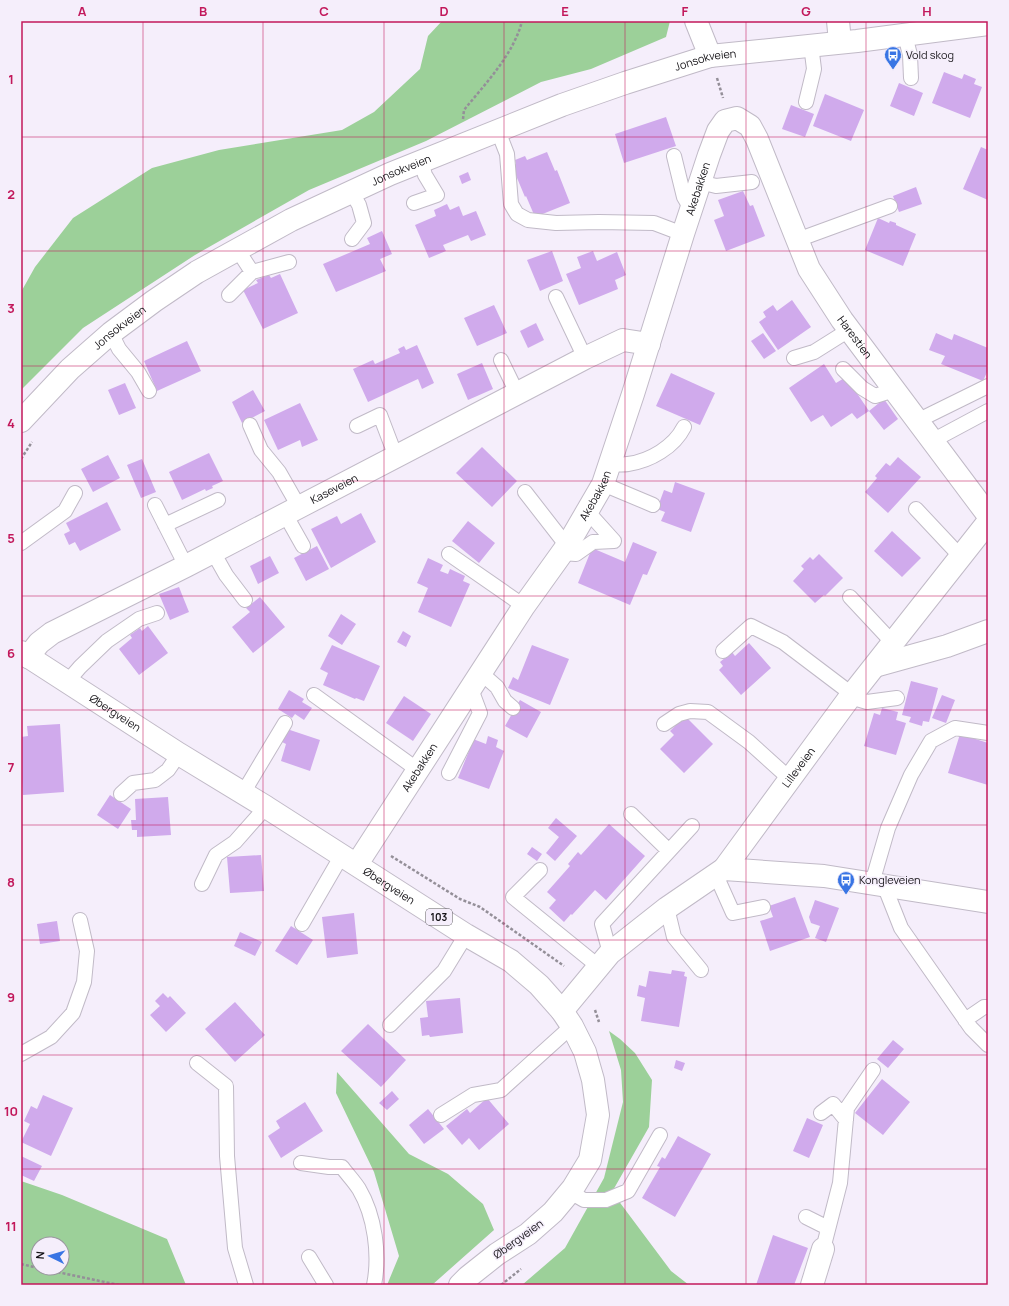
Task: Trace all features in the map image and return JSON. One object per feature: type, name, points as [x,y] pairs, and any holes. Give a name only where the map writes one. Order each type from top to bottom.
[{"type":"street","points":[[696,21],[710,56]]},
{"type":"street","name":"Jonsokveien","points":[[28,429],[70,369],[111,333],[154,301],[197,272],[291,220],[420,162],[590,95],[710,56],[811,45],[839,32],[905,34],[988,26]]},
{"type":"street","name":"Akebakken","points":[[350,860],[368,844],[418,770],[524,606],[565,549],[606,474],[649,344],[691,209],[718,131],[725,121],[737,118],[750,126],[757,139]]},
{"type":"street","name":"Harestien","points":[[757,139],[809,269],[849,330],[988,515]]},
{"type":"street","name":"Kaseveien","points":[[23,654],[52,633],[186,566],[585,358],[623,340],[649,344]]},
{"type":"street","name":"Lilleveien","points":[[720,872],[852,696],[961,557],[988,515]]},
{"type":"street","points":[[875,666],[947,646],[988,631]]},
{"type":"street","name":"Øbergveien","points":[[23,654],[466,935],[511,961],[539,985],[567,1018],[585,1052],[591,1073],[598,1115],[590,1160],[570,1192],[553,1212],[528,1234],[497,1254],[460,1285]]},
{"type":"street","points":[[567,1018],[598,967],[667,908],[720,872],[824,876],[988,902]]},
{"type":"street","points":[[812,1285],[823,1249]]},
{"type":"lane","points":[[905,34],[910,56],[911,78]]},
{"type":"lane","points":[[806,102],[814,69],[811,45]]},
{"type":"lane","points":[[498,131],[507,154],[511,204],[517,214],[528,220],[556,223],[654,223],[683,234]]},
{"type":"lane","points":[[674,156],[684,197],[691,209]]},
{"type":"lane","points":[[414,203],[437,195],[425,176],[420,162]]},
{"type":"lane","points":[[700,182],[716,186],[752,182]]},
{"type":"lane","points":[[351,192],[359,204],[364,223],[352,239]]},
{"type":"lane","points":[[797,240],[890,206]]},
{"type":"lane","points":[[238,249],[252,272]]},
{"type":"lane","points":[[229,295],[252,272],[289,262]]},
{"type":"lane","points":[[556,297],[585,358]]},
{"type":"lane","points":[[794,358],[814,352],[849,330]]},
{"type":"lane","points":[[111,333],[119,349],[138,372],[149,390]]},
{"type":"lane","points":[[501,360],[518,393]]},
{"type":"lane","points":[[843,369],[862,388],[875,396],[894,390]]},
{"type":"lane","points":[[917,421],[988,386]]},
{"type":"lane","points":[[932,441],[988,411]]},
{"type":"lane","points":[[357,426],[380,415],[396,457]]},
{"type":"lane","points":[[250,425],[261,450],[279,472],[302,546]]},
{"type":"lane","points":[[606,474],[628,464],[656,456],[680,436],[684,428]]},
{"type":"lane","points":[[606,474],[653,505]]},
{"type":"lane","points":[[525,492],[565,549],[576,554],[593,542],[614,541],[587,510]]},
{"type":"lane","points":[[21,543],[64,511],[75,493]]},
{"type":"lane","points":[[165,525],[218,500]]},
{"type":"lane","points":[[155,505],[186,566]]},
{"type":"lane","points":[[916,509],[961,557]]},
{"type":"lane","points":[[213,552],[226,575],[245,600]]},
{"type":"lane","points":[[449,554],[524,606]]},
{"type":"lane","points":[[850,597],[893,643]]},
{"type":"lane","points":[[67,682],[107,641],[139,619],[157,613]]},
{"type":"lane","points":[[723,652],[751,626],[783,642],[852,696],[867,702],[897,698]]},
{"type":"lane","points":[[449,773],[480,713],[476,681],[497,687],[506,701],[513,708]]},
{"type":"lane","points":[[314,695],[418,770]]},
{"type":"lane","points":[[664,724],[679,714],[690,711],[708,712],[749,742],[790,779]]},
{"type":"lane","points":[[243,793],[285,723]]},
{"type":"lane","points":[[988,733],[955,728],[930,741],[911,775],[888,828],[878,884],[901,928],[965,1020],[988,1045]]},
{"type":"lane","points":[[121,794],[133,783],[155,780],[168,770],[179,754]]},
{"type":"lane","points":[[202,884],[216,855],[236,842],[266,807]]},
{"type":"lane","points":[[631,814],[669,851]]},
{"type":"lane","points":[[598,967],[602,924],[692,826]]},
{"type":"lane","points":[[302,924],[350,860]]},
{"type":"lane","points":[[540,870],[513,897],[598,967]]},
{"type":"lane","points":[[720,872],[733,913],[763,907]]},
{"type":"lane","points":[[667,908],[674,937],[701,970]]},
{"type":"lane","points":[[21,1054],[51,1037],[73,1013],[84,982],[87,951],[80,920]]},
{"type":"lane","points":[[390,1025],[444,971],[466,935]]},
{"type":"lane","points":[[965,1020],[984,1007],[988,1007]]},
{"type":"lane","points":[[441,1115],[473,1095],[501,1090],[567,1018]]},
{"type":"lane","points":[[198,1063],[226,1086],[227,1156],[235,1248],[246,1285]]},
{"type":"lane","points":[[823,1249],[840,1183],[847,1108],[873,1070]]},
{"type":"lane","points":[[821,1113],[833,1104],[846,1120]]},
{"type":"lane","points":[[570,1192],[584,1200],[606,1200],[628,1191],[660,1135]]},
{"type":"lane","points":[[301,1163],[329,1167],[342,1167],[359,1189],[371,1213],[377,1255],[374,1285]]},
{"type":"lane","points":[[806,1217],[828,1228]]},
{"type":"lane","points":[[309,1257],[326,1285]]},
{"type":"path","points":[[458,147],[464,110],[500,65],[519,32],[522,21]]},
{"type":"path","points":[[21,458],[28,429]]},
{"type":"path","points":[[368,844],[393,857],[460,899],[598,967]]},
{"type":"path","points":[[70,1275],[119,1285]]},
{"type":"green space","points":[[442,21],[670,21],[666,37],[591,69],[541,82],[426,141],[309,190],[195,255],[83,328],[21,390],[21,292],[35,267],[73,218],[152,168],[219,150],[342,130],[374,112],[420,69],[428,36]]},
{"type":"green space","points":[[609,1031],[635,1053],[652,1080],[649,1127],[612,1192],[671,1271],[689,1285],[522,1285],[565,1248],[604,1178],[623,1102],[621,1070]]},
{"type":"green space","points":[[337,1072],[409,1154],[448,1174],[483,1204],[494,1230],[432,1285],[387,1285],[399,1256],[374,1172],[336,1093]]},
{"type":"green space","points":[[21,1181],[62,1195],[167,1239],[186,1285],[21,1285]]},
{"type":"building","points":[[944,72],[962,79],[964,74],[976,79],[974,84],[982,87],[970,118],[932,103]]},
{"type":"building","points":[[899,83],[923,93],[914,116],[890,106]]},
{"type":"building","points":[[825,94],[864,110],[851,141],[813,126]]},
{"type":"building","points":[[791,105],[814,114],[805,137],[782,129]]},
{"type":"building","points":[[666,117],[676,146],[624,163],[615,134]]},
{"type":"building","points":[[981,147],[988,150],[988,200],[963,189]]},
{"type":"building","points":[[547,152],[555,171],[557,170],[570,203],[535,217],[512,166],[516,164],[515,160],[525,156],[527,160]]},
{"type":"building","points":[[468,172],[471,180],[462,184],[459,176]]},
{"type":"building","points":[[916,187],[922,204],[899,212],[893,196]]},
{"type":"building","points":[[743,191],[750,206],[753,205],[765,236],[726,251],[714,220],[724,216],[718,200]]},
{"type":"building","points":[[447,204],[450,210],[459,206],[463,216],[476,211],[486,235],[471,241],[468,235],[443,245],[446,251],[429,258],[415,225],[436,216],[434,210]]},
{"type":"building","points":[[878,218],[889,223],[890,221],[896,223],[896,225],[916,234],[903,266],[865,250]]},
{"type":"building","points":[[382,231],[392,254],[380,259],[386,271],[336,292],[323,264],[370,244],[367,238]]},
{"type":"building","points":[[552,251],[563,281],[540,291],[527,260]]},
{"type":"building","points":[[593,251],[597,261],[617,252],[626,275],[615,280],[618,289],[579,305],[566,274],[581,268],[577,257]]},
{"type":"building","points":[[280,274],[298,313],[263,329],[243,290],[258,283],[256,280],[269,275],[271,278]]},
{"type":"building","points":[[792,300],[811,327],[778,350],[759,322],[766,317],[763,312],[773,305],[777,311]]},
{"type":"building","points":[[494,305],[507,333],[477,346],[464,318]]},
{"type":"building","points":[[536,323],[544,340],[528,348],[520,331]]},
{"type":"building","points":[[763,333],[776,351],[764,359],[751,341]]},
{"type":"building","points":[[936,333],[952,340],[954,334],[988,348],[988,370],[983,381],[941,364],[945,356],[929,350]]},
{"type":"building","points":[[187,341],[201,371],[157,391],[144,361]]},
{"type":"building","points":[[417,345],[434,383],[422,389],[418,379],[368,402],[353,369],[373,360],[375,364],[400,353],[398,349],[404,346],[406,350]]},
{"type":"building","points":[[482,363],[493,389],[468,400],[457,374]]},
{"type":"building","points":[[824,364],[836,383],[846,377],[869,411],[857,419],[852,413],[831,427],[823,415],[811,422],[789,388]]},
{"type":"building","points":[[671,373],[715,393],[700,425],[656,406]]},
{"type":"building","points":[[125,383],[136,408],[119,415],[108,390]]},
{"type":"building","points":[[253,390],[265,411],[242,423],[232,402]]},
{"type":"building","points":[[884,399],[898,419],[884,430],[869,411]]},
{"type":"building","points":[[300,403],[318,440],[302,447],[300,440],[278,450],[264,420]]},
{"type":"building","points":[[482,447],[517,481],[492,507],[456,473]]},
{"type":"building","points":[[209,453],[223,481],[212,486],[213,488],[206,491],[205,489],[182,500],[169,472]]},
{"type":"building","points":[[108,455],[120,478],[93,492],[81,469]]},
{"type":"building","points":[[898,457],[921,477],[888,513],[865,492],[877,478],[875,476],[886,463],[890,466]]},
{"type":"building","points":[[142,459],[156,492],[141,498],[127,465]]},
{"type":"building","points":[[675,482],[705,493],[691,532],[661,521],[665,512],[657,509],[664,490],[672,493]]},
{"type":"building","points":[[107,502],[121,530],[80,551],[75,542],[69,545],[64,534],[70,531],[66,523]]},
{"type":"building","points":[[361,513],[376,542],[331,568],[311,529],[337,516],[341,524]]},
{"type":"building","points":[[468,521],[495,543],[479,563],[452,541]]},
{"type":"building","points":[[892,531],[921,558],[902,577],[874,551]]},
{"type":"building","points":[[633,542],[657,552],[647,575],[643,574],[630,605],[578,583],[592,548],[625,562]]},
{"type":"building","points":[[317,546],[329,569],[306,581],[294,558]]},
{"type":"building","points":[[819,554],[843,578],[825,596],[824,595],[815,603],[793,581],[804,569],[801,566],[810,557],[813,560]]},
{"type":"building","points":[[270,556],[279,573],[258,584],[250,566]]},
{"type":"building","points":[[428,558],[443,565],[440,571],[448,574],[450,569],[465,576],[463,581],[470,584],[451,627],[418,612],[428,588],[417,583]]},
{"type":"building","points":[[179,587],[189,612],[170,620],[159,594]]},
{"type":"building","points":[[260,597],[285,627],[253,653],[232,627],[250,612],[246,608]]},
{"type":"building","points":[[341,614],[356,624],[342,645],[328,636]]},
{"type":"building","points":[[148,626],[168,653],[139,675],[119,649],[132,638],[130,635],[140,628],[142,631]]},
{"type":"building","points":[[403,631],[411,636],[406,647],[397,642]]},
{"type":"building","points":[[749,643],[771,668],[741,695],[719,670],[723,666],[720,662],[732,652],[735,656]]},
{"type":"building","points":[[332,645],[380,666],[364,701],[355,699],[323,685],[328,673],[320,669]]},
{"type":"building","points":[[532,645],[569,659],[550,705],[508,688],[513,677],[518,680]]},
{"type":"building","points":[[911,681],[938,688],[929,722],[923,721],[922,726],[909,722],[911,717],[902,715]]},
{"type":"building","points":[[289,690],[304,699],[302,702],[312,708],[304,720],[295,714],[292,718],[278,709]]},
{"type":"building","points":[[942,695],[955,700],[946,723],[932,718]]},
{"type":"building","points":[[404,696],[431,714],[413,741],[386,723]]},
{"type":"building","points":[[520,700],[541,712],[527,738],[505,726]]},
{"type":"building","points":[[882,708],[898,712],[896,720],[906,723],[896,755],[864,746],[874,713],[880,715]]},
{"type":"building","points":[[685,716],[713,744],[684,773],[660,749],[674,735],[670,731]]},
{"type":"building","points":[[60,724],[64,792],[23,795],[21,737],[28,736],[27,726]]},
{"type":"building","points":[[287,729],[320,740],[310,771],[281,761],[286,744],[282,742]]},
{"type":"building","points":[[960,734],[988,743],[988,785],[948,773]]},
{"type":"building","points":[[488,736],[498,740],[496,747],[504,751],[489,789],[458,778],[469,751],[463,749],[473,739],[486,744]]},
{"type":"building","points":[[110,795],[131,809],[118,829],[97,815]]},
{"type":"building","points":[[168,797],[171,835],[137,837],[137,830],[132,830],[131,820],[136,820],[135,799]]},
{"type":"building","points":[[556,818],[577,836],[555,861],[546,853],[559,837],[548,828]]},
{"type":"building","points":[[609,824],[645,856],[606,900],[595,890],[564,922],[549,908],[556,900],[547,892],[570,866],[568,864],[578,852],[581,855]]},
{"type":"building","points":[[532,847],[542,854],[537,861],[527,854]]},
{"type":"building","points":[[261,855],[264,891],[230,893],[227,857]]},
{"type":"building","points":[[795,897],[810,937],[770,951],[760,921],[773,917],[769,906]]},
{"type":"building","points":[[815,900],[839,908],[826,942],[815,938],[820,926],[811,923],[809,917]]},
{"type":"building","points":[[354,913],[358,954],[327,958],[322,917]]},
{"type":"building","points":[[57,921],[60,941],[40,944],[37,924]]},
{"type":"building","points":[[291,926],[313,940],[297,965],[275,951]]},
{"type":"building","points":[[240,932],[262,942],[255,956],[234,946]]},
{"type":"building","points":[[672,970],[685,972],[684,976],[687,977],[679,1027],[641,1021],[645,998],[637,996],[639,985],[646,987],[649,971],[671,974]]},
{"type":"building","points":[[163,993],[168,998],[170,996],[186,1013],[166,1032],[150,1015],[160,1006],[155,1001]]},
{"type":"building","points":[[460,998],[463,1033],[430,1037],[429,1035],[422,1036],[420,1018],[428,1017],[426,1001]]},
{"type":"building","points":[[235,1002],[265,1035],[235,1062],[205,1029]]},
{"type":"building","points":[[368,1024],[406,1060],[381,1087],[341,1051]]},
{"type":"building","points":[[893,1040],[904,1049],[888,1068],[877,1059]]},
{"type":"building","points":[[676,1060],[685,1063],[682,1071],[674,1068]]},
{"type":"building","points":[[882,1079],[910,1102],[883,1135],[855,1113]]},
{"type":"building","points":[[392,1091],[399,1099],[387,1110],[379,1103]]},
{"type":"building","points":[[43,1095],[73,1108],[51,1156],[21,1142],[30,1124],[24,1121],[31,1106],[37,1109]]},
{"type":"building","points":[[487,1098],[509,1124],[479,1150],[469,1138],[462,1145],[446,1126],[467,1109],[470,1113]]},
{"type":"building","points":[[305,1102],[323,1131],[281,1158],[268,1136],[280,1128],[276,1121]]},
{"type":"building","points":[[428,1109],[444,1129],[424,1144],[409,1125]]},
{"type":"building","points":[[807,1118],[823,1125],[809,1158],[793,1151]]},
{"type":"building","points":[[678,1136],[711,1154],[675,1217],[642,1198],[660,1167],[657,1166],[662,1157],[665,1159]]},
{"type":"building","points":[[21,1156],[42,1166],[34,1181],[21,1175]]},
{"type":"building","points":[[773,1235],[808,1248],[794,1285],[756,1285]]},
{"type":"place","name":"Vold skog","points":[[893,70]]},
{"type":"place","name":"Kongleveien","points":[[846,895]]}]
